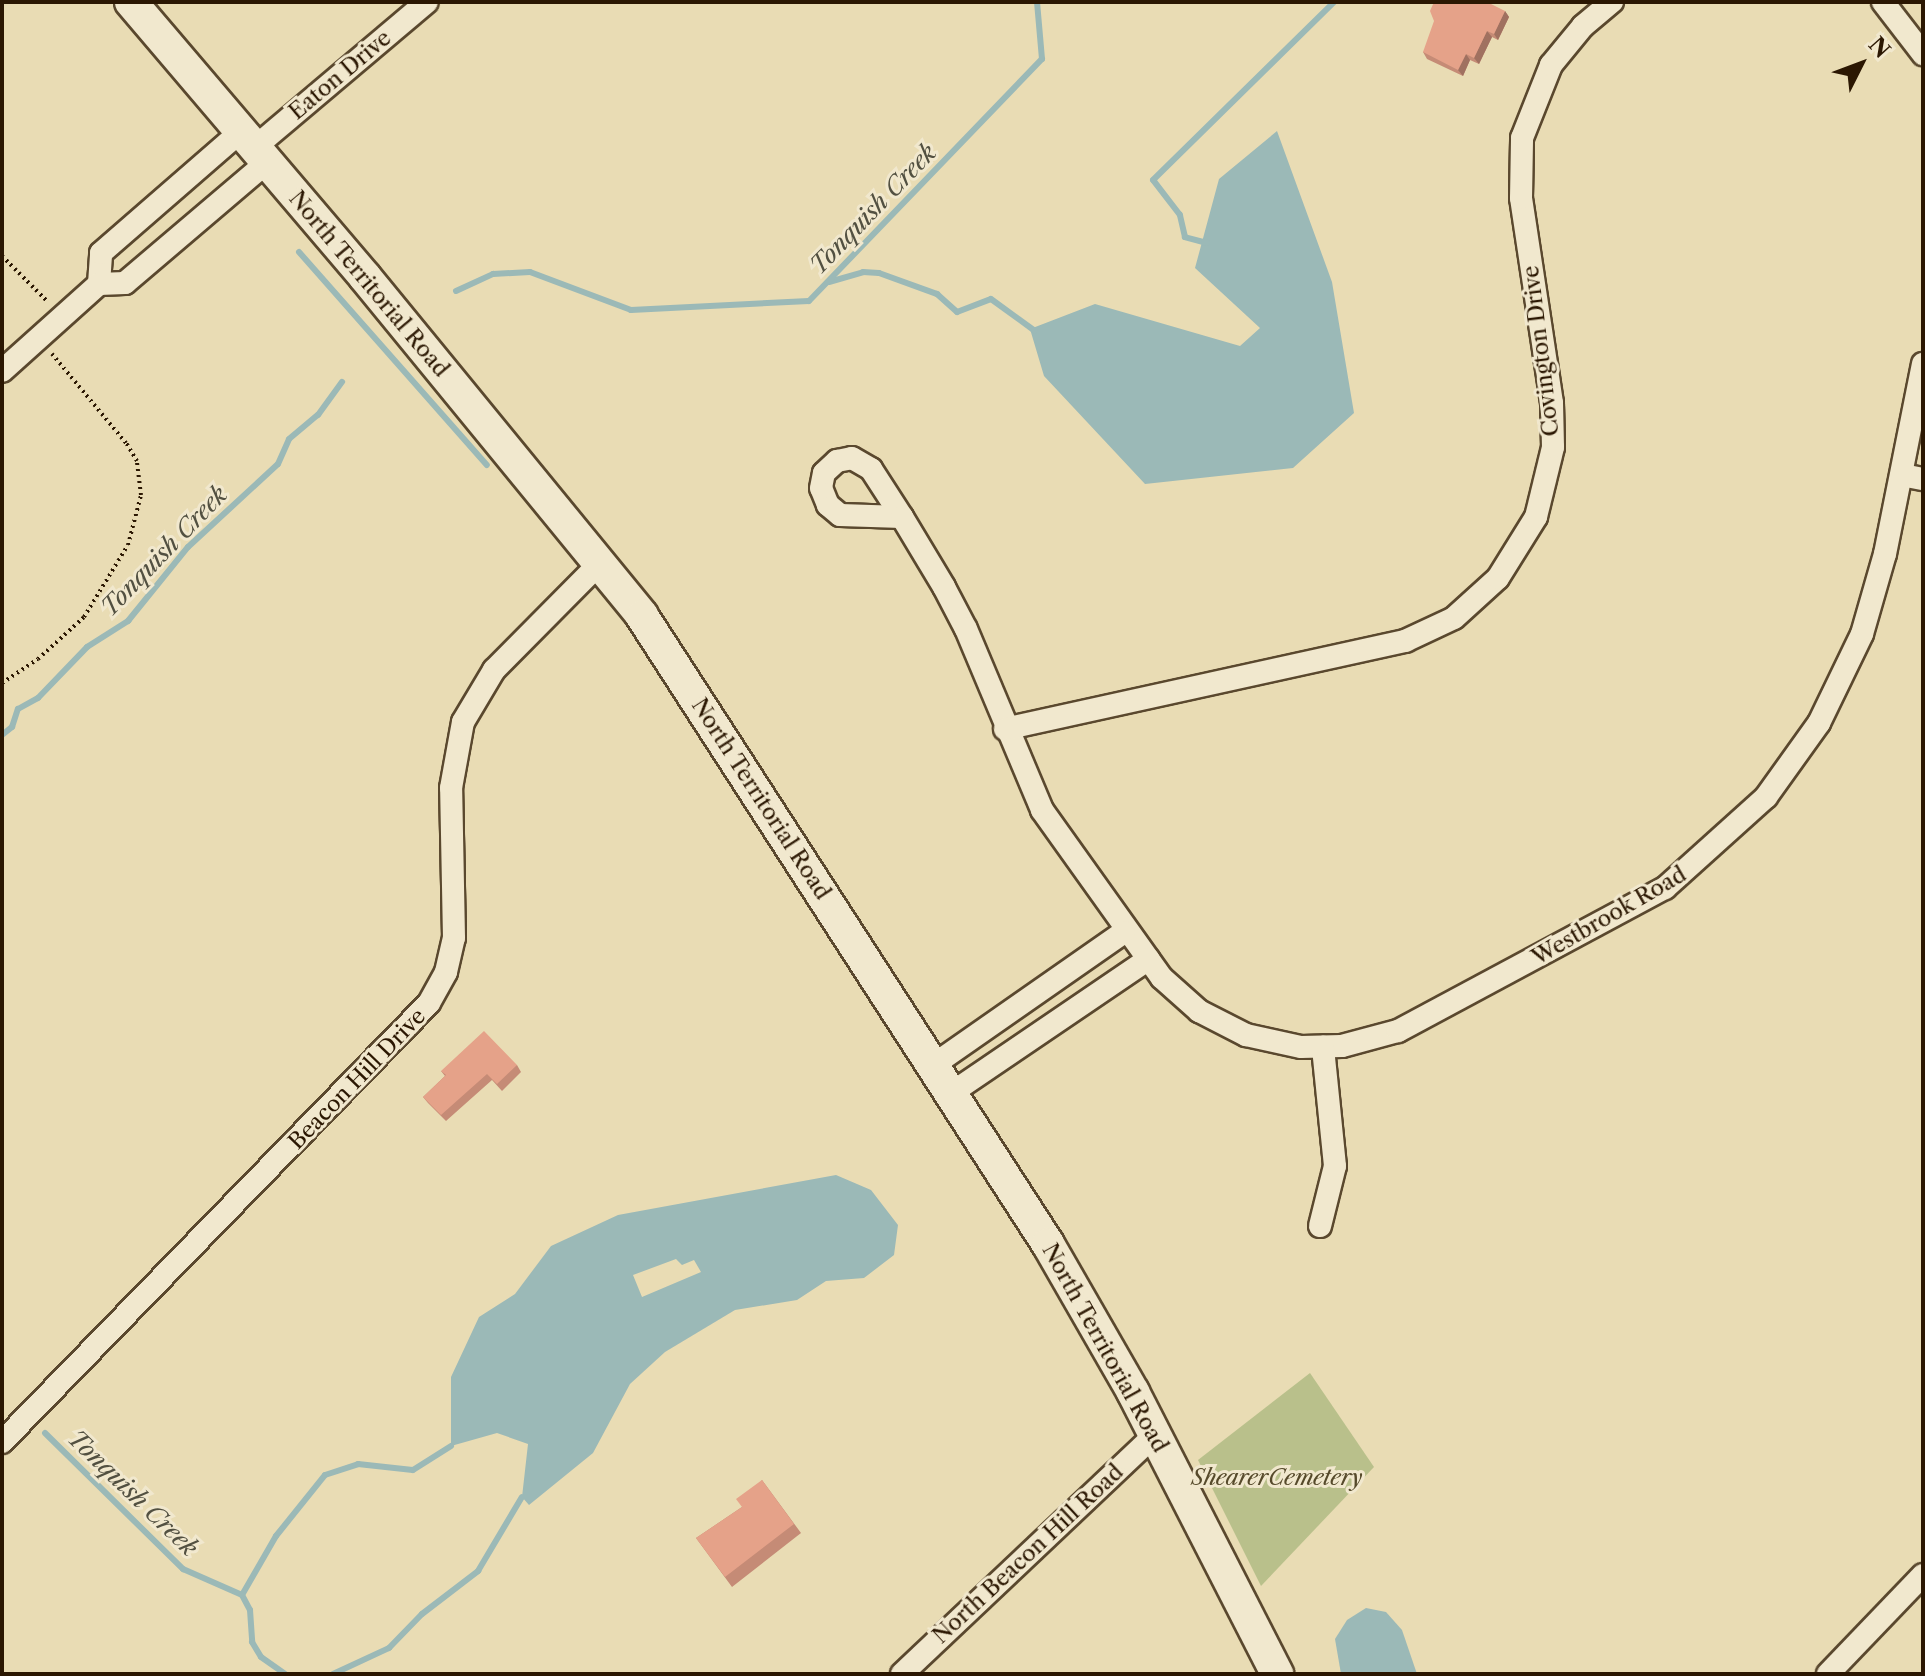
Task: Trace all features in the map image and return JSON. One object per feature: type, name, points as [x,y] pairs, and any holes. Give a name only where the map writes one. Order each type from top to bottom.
[{"type":"main road","name":"North Territorial Road","points":[[131,2],[600,563],[737,760],[1048,1244],[1155,1435],[1277,1674]]},
{"type":"street","name":"Eaton Drive","points":[[253,148],[427,2]]},
{"type":"street","name":"Covington Drive","points":[[1005,729],[1405,641],[1454,618],[1498,578],[1536,517],[1553,447],[1552,403],[1519,178],[1522,138],[1551,65],[1583,26],[1612,2]]},
{"type":"street","points":[[1883,2],[1923,54]]},
{"type":"street","points":[[99,284],[101,253],[253,148]]},
{"type":"street","points":[[2,371],[99,284],[125,283],[253,148]]},
{"type":"street","name":"Westbrook Road","points":[[902,517],[966,629],[1005,729],[1042,810],[1124,932],[1177,994],[1223,1025],[1273,1043],[1323,1047],[1398,1031],[1575,939],[1665,888],[1735,830],[1792,765],[1847,668],[1877,589],[1912,477],[1923,364]]},
{"type":"street","name":"Beacon Hill Drive","points":[[2,1442],[429,1003],[446,972],[454,938],[451,788],[463,722],[494,670],[600,563]]},
{"type":"street","points":[[932,1066],[1124,932]]},
{"type":"street","points":[[950,1094],[1149,959]]},
{"type":"street","points":[[1320,1226],[1335,1166],[1323,1047]]},
{"type":"street","name":"North Beacon Hill Road","points":[[902,1674],[1155,1435]]},
{"type":"street","points":[[1828,1674],[1923,1575]]},
{"type":"path","points":[[2,256],[48,299],[52,355],[137,461],[141,495],[128,545],[84,617],[38,659],[2,683]]},
{"type":"green space","name":"ShearerCemetery","points":[[1310,1373],[1374,1467],[1261,1586],[1198,1460]]},
{"type":"water","points":[[1277,131],[1332,282],[1354,413],[1293,468],[1145,484],[1044,376],[1030,329],[1095,304],[1240,346],[1260,328],[1195,268],[1219,179]]},
{"type":"water","points":[[836,1175],[871,1190],[898,1225],[894,1255],[864,1278],[826,1281],[797,1300],[735,1310],[665,1352],[630,1384],[593,1453],[529,1505],[522,1497],[528,1444],[497,1433],[451,1446],[451,1377],[479,1317],[515,1294],[551,1246],[618,1215]],"holes":[[[676,1259],[682,1265],[694,1260],[701,1272],[642,1297],[633,1275]]]},
{"type":"water","points":[[1366,1608],[1386,1612],[1402,1630],[1417,1674],[1341,1674],[1335,1639],[1347,1620]]},
{"type":"building","points":[[1434,2],[1487,2],[1505,11],[1494,34],[1487,31],[1474,58],[1466,54],[1458,70],[1423,52],[1434,21],[1430,11]]},
{"type":"building","points":[[484,1031],[517,1065],[497,1084],[487,1074],[441,1115],[423,1097],[446,1075],[441,1071]]},
{"type":"building","points":[[762,1480],[794,1524],[725,1577],[696,1538],[742,1507],[736,1499]]},
{"type":"waterway","name":"Tonquish Creek","points":[[456,291],[493,274],[530,272],[631,310],[809,301],[1042,59],[1037,2]]},
{"type":"waterway","points":[[1207,243],[1185,237],[1180,215],[1153,180],[1334,2]]},
{"type":"waterway","points":[[299,252],[487,465]]},
{"type":"waterway","points":[[829,282],[863,272],[879,273],[937,294],[957,312],[991,299],[1035,331]]},
{"type":"waterway","name":"Tonquish Creek","points":[[2,735],[12,727],[18,709],[38,698],[87,647],[128,621],[188,547],[278,464],[289,439],[318,415],[342,382]]},
{"type":"waterway","name":"Tonquish Creek","points":[[45,1433],[183,1569],[242,1595],[250,1610],[252,1642],[261,1657],[285,1674]]},
{"type":"waterway","points":[[242,1595],[276,1536],[325,1475],[358,1464],[413,1470],[451,1446]]},
{"type":"waterway","points":[[333,1674],[389,1648],[422,1614],[478,1571],[522,1497]]}]
